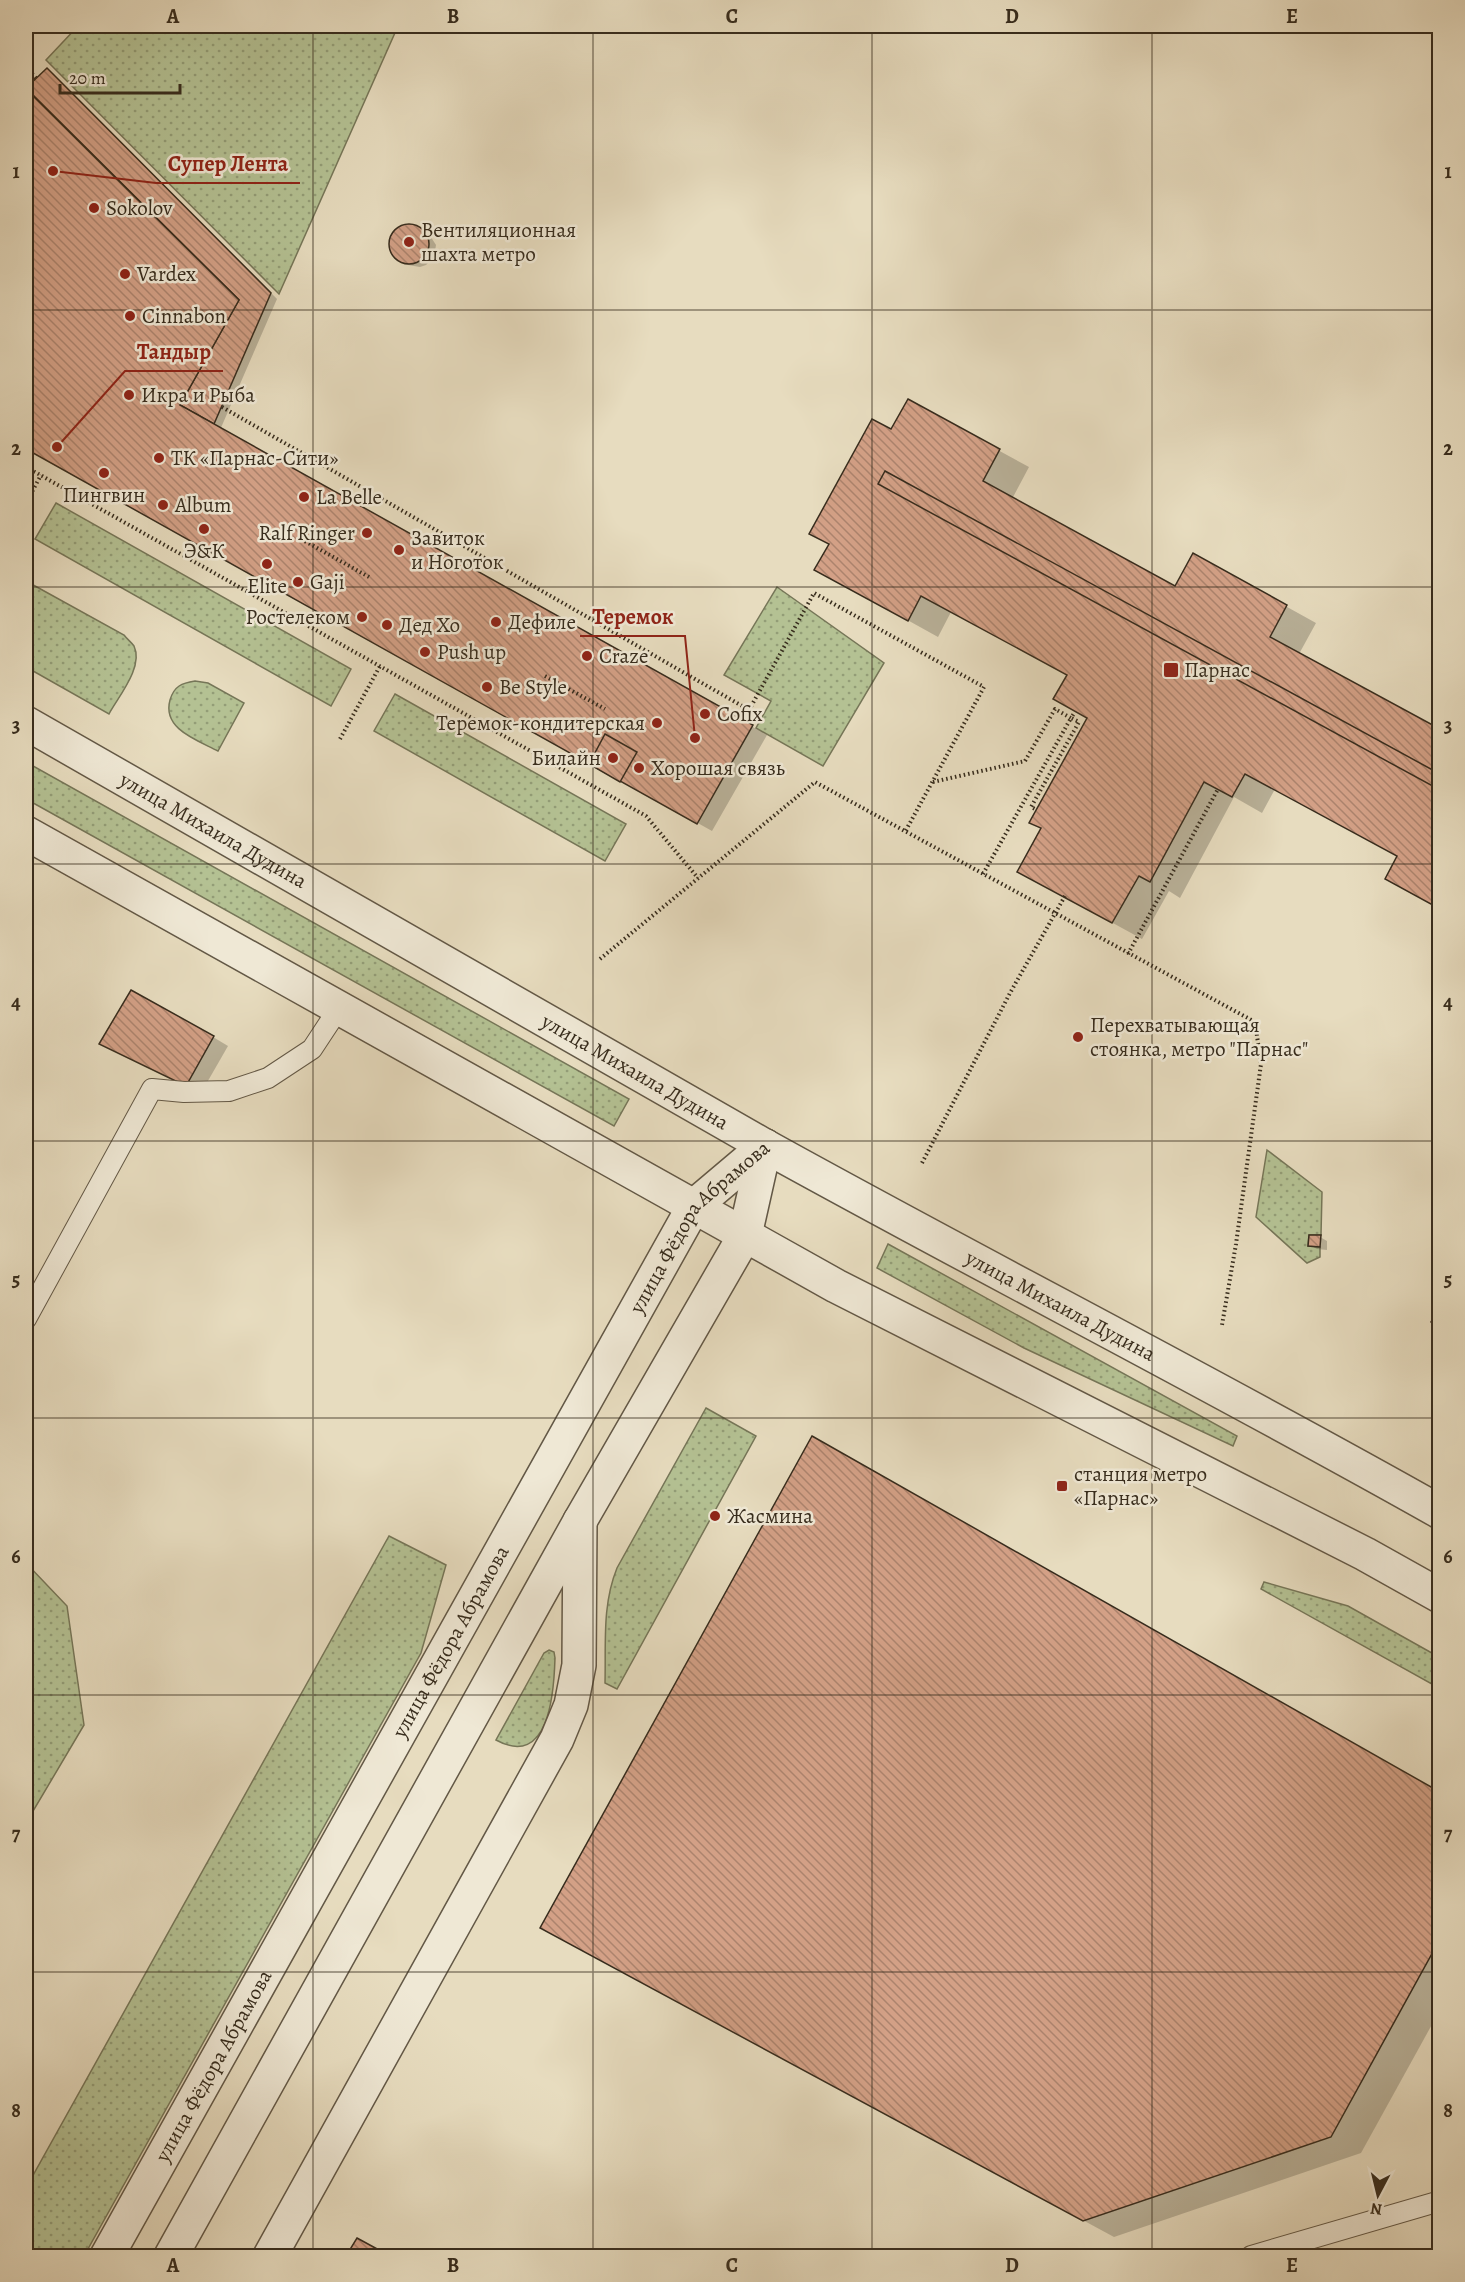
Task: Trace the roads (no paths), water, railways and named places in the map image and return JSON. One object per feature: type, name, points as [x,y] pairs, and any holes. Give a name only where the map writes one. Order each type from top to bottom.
[{"type":"street","name":"улица Михаила Дудина","points":[[26,723],[765,1146],[878,1209],[1269,1416],[1440,1512]]},
{"type":"street","points":[[26,833],[836,1286],[1302,1522],[1440,1596]]},
{"type":"street","name":"улица Фёдора Абрамова","points":[[107,2256],[694,1206],[765,1146]]},
{"type":"street","name":"улица Фёдора Абрамова","points":[[171,2256],[580,1521],[746,1235],[765,1146]]},
{"type":"street","points":[[270,2256],[557,1739],[568,1714],[579,1665],[580,1521]]},
{"type":"lane","points":[[26,1318],[152,1089],[184,1092],[229,1090],[268,1078],[312,1049],[339,1008]]},
{"type":"lane","points":[[1251,2256],[1440,2201]]},
{"type":"place","name":"Супер Лента","points":[[53,171]]},
{"type":"place","name":"Sokolov","points":[[94,208]]},
{"type":"place","name":"Вентиляционная шахта метро","points":[[409,242]]},
{"type":"place","name":"Vardex","points":[[125,274]]},
{"type":"place","name":"Cinnabon","points":[[130,316]]},
{"type":"place","name":"Икра и Рыба","points":[[129,395]]},
{"type":"place","name":"Тандыр","points":[[57,447]]},
{"type":"place","name":"ТК «Парнас-Сити»","points":[[159,458]]},
{"type":"place","name":"Пингвин","points":[[104,473]]},
{"type":"place","name":"La Belle","points":[[304,497]]},
{"type":"place","name":"Album","points":[[163,505]]},
{"type":"place","name":"Э&К","points":[[204,529]]},
{"type":"place","name":"Ralf Ringer","points":[[367,533]]},
{"type":"place","name":"Завиток и Ноготок","points":[[399,550]]},
{"type":"place","name":"Elite","points":[[267,564]]},
{"type":"place","name":"Gaji","points":[[298,582]]},
{"type":"place","name":"Ростелеком","points":[[362,617]]},
{"type":"place","name":"Дефиле","points":[[496,622]]},
{"type":"place","name":"Дед Хо","points":[[387,625]]},
{"type":"place","name":"Push up","points":[[425,652]]},
{"type":"place","name":"Craze","points":[[587,656]]},
{"type":"place","name":"Парнас","points":[[1171,670]]},
{"type":"place","name":"Be Style","points":[[487,687]]},
{"type":"place","name":"Cofix","points":[[705,714]]},
{"type":"place","name":"Теремок-кондитерская","points":[[657,723]]},
{"type":"place","name":"Теремок","points":[[695,738]]},
{"type":"place","name":"Билайн","points":[[613,758]]},
{"type":"place","name":"Хорошая связь","points":[[639,768]]},
{"type":"place","name":"Перехватывающая стоянка, метро \"Парнас\"","points":[[1078,1037]]},
{"type":"place","name":"станция метро «Парнас»","points":[[1062,1486]]},
{"type":"place","name":"Жасмина","points":[[715,1516]]}]
